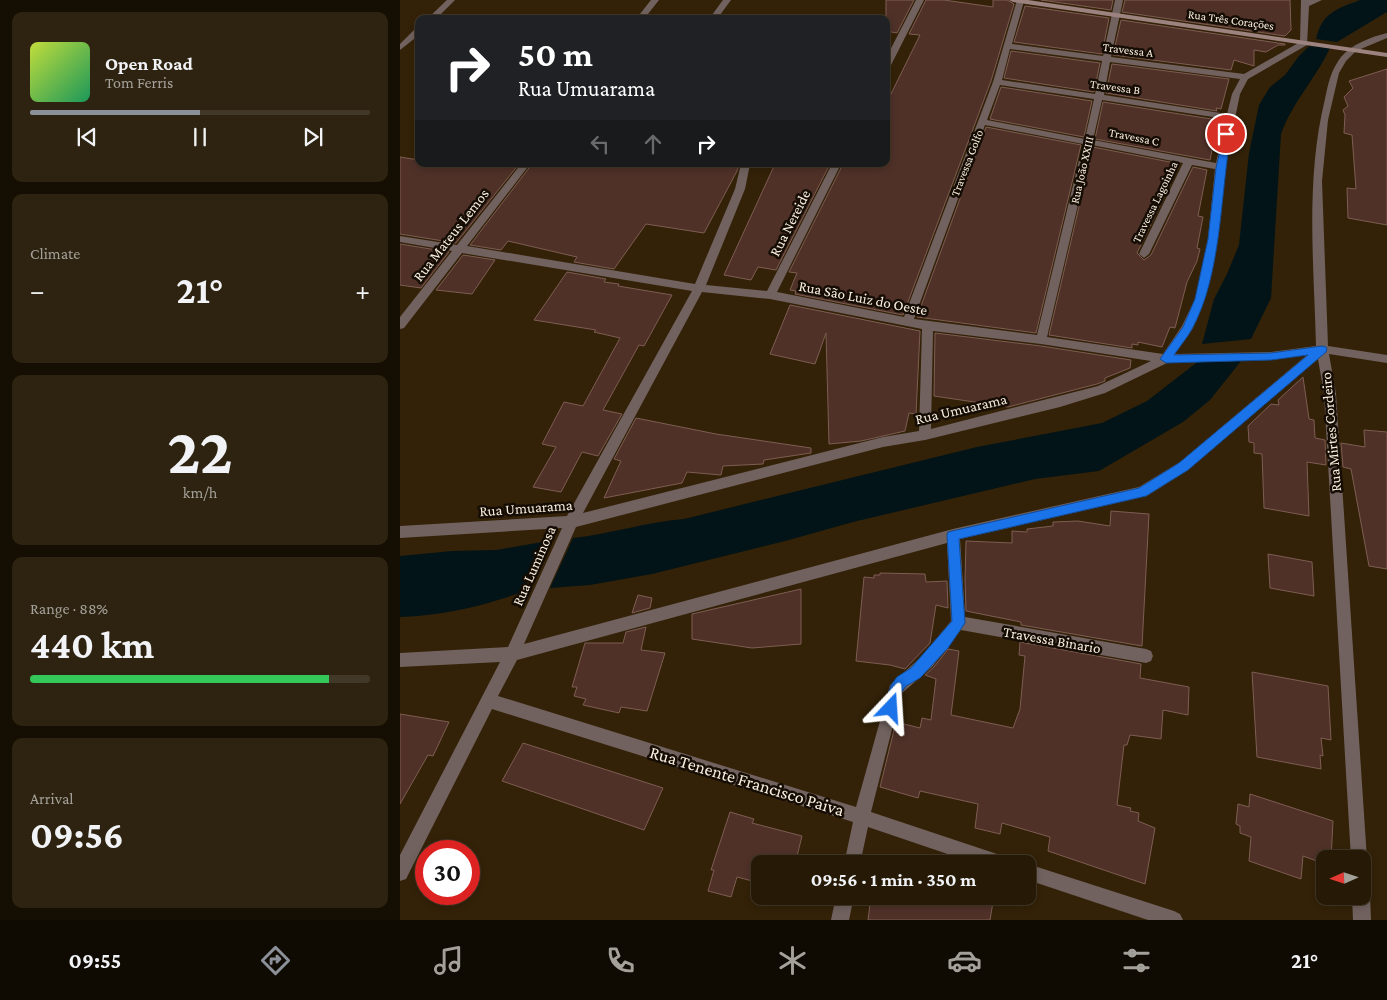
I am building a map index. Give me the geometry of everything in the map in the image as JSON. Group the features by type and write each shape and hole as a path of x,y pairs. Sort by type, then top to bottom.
{"street":[{"path":"435,15 451,0"},
{"path":"643,15 655,0"},
{"path":"716,15 727,0"},
{"path":"890,58 920,0"},
{"name":"Rua Três Corações","path":"1016,0 1387,55"},
{"name":"Travessa Golfo","path":"908,322 997,82 1008,46 1016,0"},
{"name":"Rua João XXIII","path":"1042,340 1108,60 1119,0"},
{"path":"1166,359 1187,328 1200,299 1213,239 1220,168 1236,94 1245,77 1304,42 1305,2 1318,0"},
{"path":"400,48 415,34"},
{"path":"1353,49 1387,35"},
{"name":"Travessa A","path":"1008,46 1245,77"},
{"name":"Rua Mirtes Cordeiro","path":"1353,49 1343,60 1336,73 1324,120 1317,181 1322,349 1330,394 1358,850"},
{"name":"Travessa B","path":"997,82 1230,117"},
{"name":"Travessa C","path":"983,122 1220,168"},
{"name":"Travessa Lagoinha","path":"1144,254 1189,161"},
{"name":"Rua Mateus Lemos","path":"400,325 524,167"},
{"name":"Rua Luminosa","path":"400,873 512,654 571,522 699,288 740,190 745,167"},
{"name":"Rua Nereide","path":"770,295 835,167"},
{"name":"Rua São Luiz do Oeste","path":"400,239 699,288 770,295 928,326 1042,340 1166,359 1271,356 1322,349 1387,359"},
{"path":"925,435 928,326"},
{"path":"400,660 512,654 953,535 1142,492 1184,466 1322,349"},
{"name":"Rua Umuarama","path":"400,532 571,522 883,442 925,435 1060,402 1101,390 1166,359"},
{"path":"854,855 862,817 896,690 902,682 921,667 958,623 953,535"},
{"name":"Travessa Binario","path":"958,623 1146,656"},
{"name":"Rua Tenente Francisco Paiva","path":"489,701 862,817 976,855"},
{"path":"1036,875 1174,920"},
{"path":"840,920 843,905"},
{"path":"1361,905 1362,920"}],"shaded area":[{"path":"1360,0 1387,0 1387,12 1337,42 1316,39 1322,23 1331,13"},
{"path":"1309,46 1330,48 1291,112 1281,134 1271,298 1251,339 1202,344 1214,299 1239,245 1249,153 1259,105 1270,87 1285,75"},
{"path":"1245,356 1210,400 1183,422 1099,471 1035,479 853,522 652,574 590,585 550,588 573,538 684,519 977,447 1102,423 1147,401 1200,360"},
{"path":"548,541 522,592 462,609 400,617 400,556 452,551 496,550"}],"building":[{"path":"886,0 914,0 897,33 890,32 890,15 886,15"},
{"path":"926,0 944,0 993,7 993,0 1007,0 1014,4 991,81 903,315 795,294 796,291 790,290 797,273 789,272 842,167 890,167 890,96 920,35 909,34"},
{"path":"1041,0 1113,0 1111,10"},
{"path":"1125,0 1290,0 1291,30 1285,36 1122,12"},
{"path":"1025,6 1109,18 1102,54 1014,42"},
{"path":"1121,20 1285,45 1278,45 1266,52 1254,50 1254,66 1234,60 1231,70 1113,55"},
{"path":"1011,51 1100,63 1094,92 1004,78"},
{"path":"1112,64 1229,79 1221,109 1216,108 1217,111 1106,93"},
{"path":"1387,69 1387,225 1348,218 1347,188 1356,189 1352,135 1344,133 1345,115 1343,110 1348,106 1344,97 1353,88 1349,81"},
{"path":"1001,87 1092,101 1084,137 990,119"},
{"path":"1103,102 1218,120 1210,160 1095,139"},
{"path":"986,127 1081,145 1036,333 917,317"},
{"path":"1093,147 1180,164 1137,253 1144,260 1151,255 1193,167 1207,170 1198,216 1203,217 1197,248 1200,249 1197,261 1187,282 1175,328 1170,327 1162,347 1138,342 1138,345 1132,344 1132,348 1049,335"},
{"path":"400,157 415,159 415,167 517,167 456,243 400,234"},
{"path":"530,167 738,167 704,233 646,224 614,269 574,262 577,257 508,241 501,250 470,245"},
{"path":"774,167 828,167 776,270 758,267 751,280 724,275"},
{"path":"400,244 449,252 421,288 400,285"},
{"path":"463,255 495,260 472,294 436,290"},
{"path":"567,272 606,279 604,282 619,284 618,286 672,295 644,346 639,345 603,410 622,414 598,456 582,452 561,492 533,487 556,447 542,444 564,402 583,406 620,338 594,332 596,330 534,320"},
{"path":"790,305 920,331 916,414 909,413 905,431 861,441 829,444 826,333 815,364 770,354"},
{"path":"935,333 1041,346 1131,360 1130,368 1105,378 1105,381 1097,384 1008,407 934,396"},
{"path":"1303,377 1309,419 1314,420 1315,438 1325,440 1326,465 1307,462 1309,516 1264,508 1262,454 1254,453 1254,443 1249,442 1248,426 1271,404 1279,405 1278,400"},
{"path":"636,418 716,434 811,448 811,453 764,460 763,464 723,466 721,475 687,472 682,483 604,498 621,461 614,459"},
{"path":"1364,430 1387,432 1387,569 1369,566 1351,469 1343,467 1341,443 1365,447"},
{"path":"1111,511 1149,514 1142,646 1021,625 1021,622 966,611 966,541 1012,543 1012,531 1027,532 1027,529 1053,526 1053,522 1078,521 1110,526"},
{"path":"1268,554 1312,562 1314,596 1270,588"},
{"path":"880,573 925,574 926,582 947,581 948,608 936,605 930,643 905,669 890,665 856,661 864,577 874,578 874,575 880,575"},
{"path":"801,589 801,644 752,648 692,639 692,614"},
{"path":"638,595 652,598 650,608 632,613"},
{"path":"646,627 641,650 665,653 647,711 621,707 619,713 583,705 586,699 574,696 577,687 572,687 585,643 623,643 626,632"},
{"path":"1020,642 1141,664 1140,678 1189,687 1188,715 1163,710 1161,739 1130,735 1127,745 1124,745 1117,805 1131,808 1130,811 1139,813 1138,821 1155,828 1145,884 1048,851 1050,837 1002,823 1000,834 975,828 978,804 920,791 918,798 880,787 896,722 920,728 922,718 931,720 936,679 925,675 948,649 959,651 951,715 1013,728 1020,709 1025,656 1019,655"},
{"path":"1252,672 1328,686 1331,740 1321,738 1323,756 1320,755 1321,769 1257,757"},
{"path":"400,714 449,722 433,756 428,755 400,804"},
{"path":"523,743 663,788 644,830 502,781"},
{"path":"1250,794 1333,821 1331,850 1316,850 1316,861 1303,856 1301,879 1249,861 1251,837 1240,833 1240,826 1236,824 1238,804 1249,807"},
{"path":"730,812 754,819 752,823 802,836 797,855 751,855 751,881 737,877 731,897 708,891 714,870 711,870"},
{"path":"870,905 992,905 990,920 868,920"}],"route":[{"path":"891,708 896,690 902,682 915,673 943,643 958,623 953,535 1142,492 1184,466 1322,349 1271,356 1166,359 1187,328 1200,299 1213,239 1220,168 1226,134"}]}
